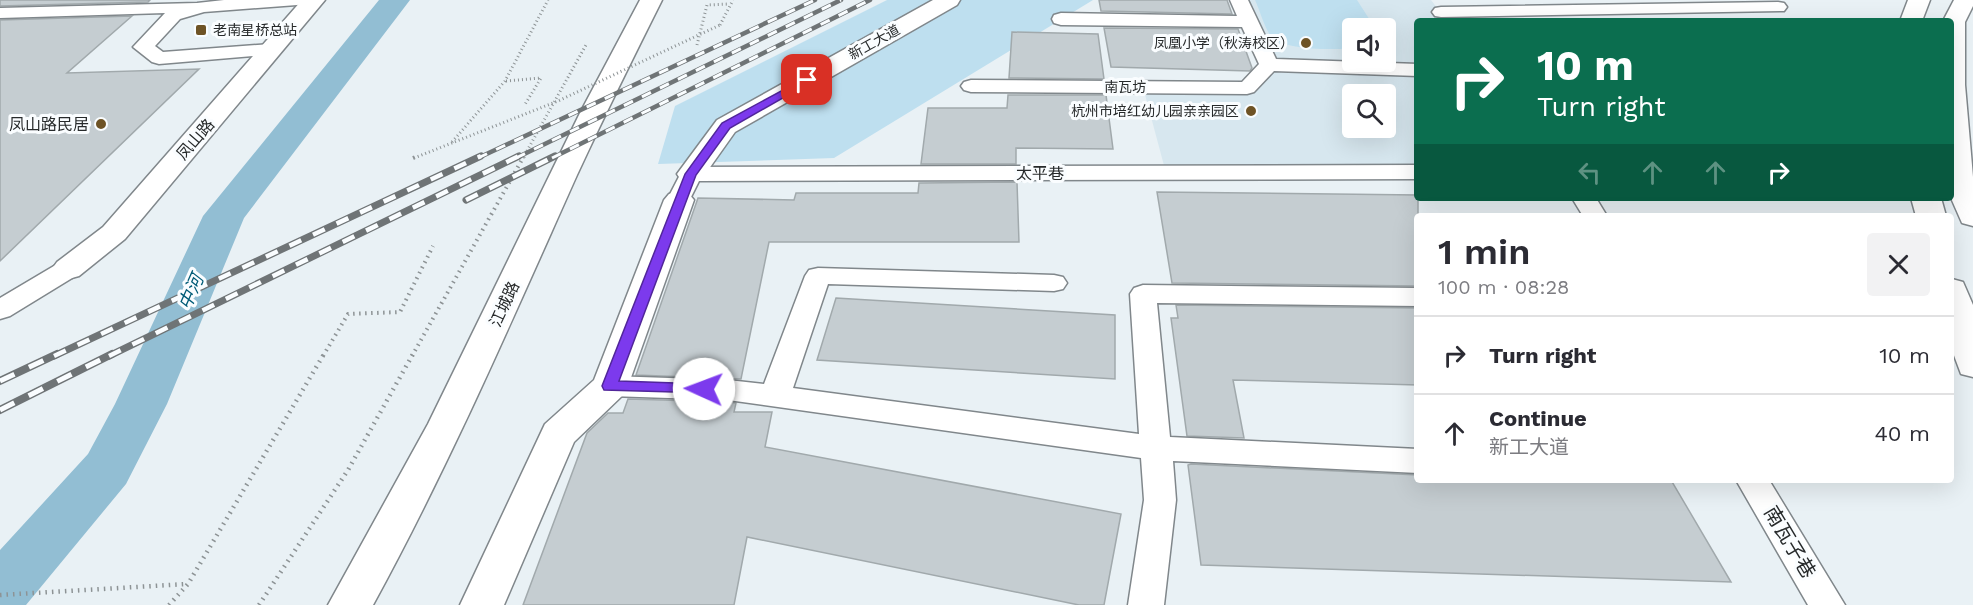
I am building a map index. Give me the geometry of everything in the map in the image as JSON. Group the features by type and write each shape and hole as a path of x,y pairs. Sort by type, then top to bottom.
{"main road":[{"name":"凤山路","path":"68,269 114,233 314,0"},
{"name":"江城路","path":"350,605 425,467 483,350 594,111 651,0"},
{"name":"新工大道","path":"610,386 685,187 726,126 949,0"},
{"path":"1912,18 1919,0"},
{"path":"1954,22 1965,0"},
{"path":"1954,112 1959,180 1973,217"},
{"path":"1954,296 1973,365"},
{"path":"482,605 558,434 610,386"}],"lane":[{"path":"0,13 202,7 297,0"},
{"path":"1239,0 1269,65 1414,70"},
{"path":"202,7 174,15 143,47 159,58 271,50"},
{"path":"1440,11 1778,7"},
{"path":"1061,19 1249,22"},
{"name":"南瓦坊","path":"971,86 1247,88 1269,65"},
{"name":"太平巷","path":"685,187 1414,172"},
{"path":"0,310 68,269"},
{"path":"775,396 818,276 1054,284"},
{"path":"1146,605 1160,500 1143,294 1414,297"},
{"path":"610,386 728,390 1155,448 1414,461"},
{"name":"南瓦子巷","path":"1754,483 1827,605"}],"path":[{"path":"452,142 505,81 548,0"},
{"path":"413,158 558,102 720,25 733,0"},
{"path":"697,45 707,5 729,4"},
{"path":"259,605 348,470 589,39"},
{"path":"505,81 541,78 524,106"},
{"path":"169,605 188,584 348,314 400,312 433,246"},
{"path":"0,595 188,584"}],"shaded area":[{"path":"887,0 1093,0 834,158 658,164 675,106"},
{"name":"凤凰小学（秋涛校区）","path":"1239,0 1431,0 1445,18 1414,18 1414,65 1396,64 1396,18 1342,18 1342,62 1265,58"},
{"path":"1255,0 1357,0 1369,18 1342,18 1342,49 1334,49 1297,47 1286,44 1270,35"},
{"name":"杭州市培红幼儿园亲亲园区","path":"1269,65 1342,67 1342,72 1414,70 1414,172 1166,173 1143,87 1247,88"}],"building":[{"path":"0,0 150,0 148,2 0,6"},
{"path":"1099,0 1227,0 1232,14 1101,11"},
{"path":"132,16 67,73 199,69 0,261 0,20"},
{"path":"1104,28 1238,29 1252,68 1250,71 1111,67"},
{"path":"1012,32 1098,34 1104,79 1009,78"},
{"path":"1008,95 1106,95 1113,149 1016,148 1016,164 921,164 928,108 1007,108"},
{"path":"1017,182 1019,242 769,242 741,379 636,375 698,198 794,200 796,193 918,193 919,183"},
{"path":"1157,192 1414,195 1414,201 1418,201 1418,213 1414,213 1414,286 1172,283"},
{"path":"836,298 1115,315 1115,379 817,360"},
{"path":"1176,305 1414,308 1414,385 1233,380 1244,438 1187,436 1171,318 1178,318"},
{"path":"628,399 736,403 734,412 772,412 765,447 1121,514 1104,605 1079,605 747,537 734,605 523,605 587,433 608,413 623,413"},
{"path":"1188,465 1414,475 1414,483 1673,483 1731,582 1201,565"}],"waterway":[{"name":"中河","path":"0,592 107,469 141,404 224,216 395,0"}],"railway":[{"path":"478,158 815,0"},
{"path":"516,158 841,0"},
{"path":"552,158 870,0"},
{"path":"54,356 481,156"},
{"path":"109,356 519,156"},
{"path":"466,200 555,156"},
{"path":"0,381 57,354"},
{"path":"0,410 112,354"}],"place":[{"name":"老南星桥总站","path":"201,30"},
{"name":"凤凰小学（秋涛校区）","path":"1306,43"},
{"name":"杭州市培红幼儿园亲亲园区","path":"1251,111"},
{"name":"凤山路民居","path":"101,124"}],"route":[{"path":"704,389 610,386 679,200 691,174 726,126 807,80"}]}
